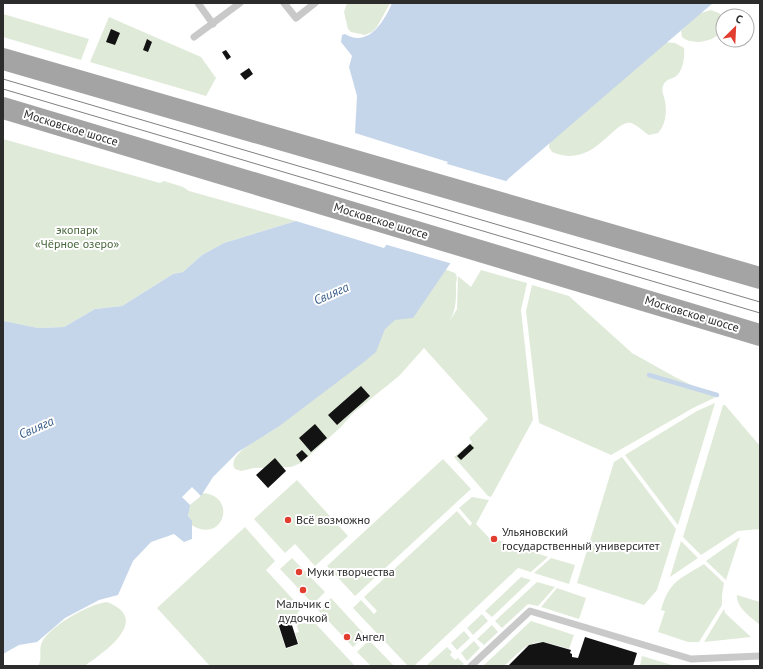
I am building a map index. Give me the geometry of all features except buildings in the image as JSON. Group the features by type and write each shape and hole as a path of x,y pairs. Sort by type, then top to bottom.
{"main road":[{"path":"3,59 94,84 760,278"},
{"name":"Московское шоссе","path":"3,108 760,335"}],"lane":[{"path":"198,3 213,24"},
{"path":"194,37 240,3"},
{"path":"284,3 296,18 316,3"},
{"path":"471,666 530,611 692,659 760,656"},
{"path":"688,666 692,659"}],"green space":[{"path":"347,3 390,3 377,27 372,32 365,35 351,32 348,29 344,12"},
{"path":"711,10 715,12 715,37 709,40 697,42 686,40 682,37 681,31 698,14"},
{"path":"3,14 89,39 81,60 3,37"},
{"path":"109,17 201,57 216,78 206,96 90,62"},
{"path":"663,42 675,43 684,48 684,56 683,64 678,75 666,81 662,88 666,114 663,126 658,133 649,135 638,126 631,123 624,124 591,150 580,155 567,156 552,152 549,147 550,137"},
{"name":"экопарк «Чёрное озеро»","path":"3,139 160,183 164,181 183,187 189,191 296,221 224,243 202,255 183,272 173,274 122,306 95,309 64,327 38,328 5,322 3,321"},
{"path":"447,270 455,273 457,278 455,306 449,322 457,309 458,276 471,287 481,270 527,283 521,310 533,420 491,497 488,496 454,457 472,442 469,438 488,419 424,348 399,376 352,414 341,427 301,463 291,467 254,468 241,471 235,469 233,463 242,450 279,426 340,369 439,271"},
{"path":"532,285 569,296 632,353 675,377 716,397 693,408 611,455 539,423 526,311"},
{"path":"715,403 678,525 625,455 697,411"},
{"path":"723,405 725,405 760,446 760,529 738,531 701,555 683,537"},
{"path":"622,457 676,529 657,590 644,605 577,583 614,462"},
{"path":"443,459 471,489 355,596 327,566"},
{"path":"297,480 348,536 315,566 295,544 285,553 254,519"},
{"path":"201,493 213,496 220,502 223,509 222,518 218,525 211,529 202,529 190,524 187,507"},
{"path":"472,497 489,500 476,524 492,541 495,539 548,557 531,572 518,568 414,666 408,666 353,608 361,600 374,614 377,611 364,597 457,511 470,526 472,523 459,508"},
{"path":"245,527 275,561 266,570 301,608 293,620 290,618 277,622 286,649 299,644 295,633 299,632 296,624 314,622 355,666 210,666 157,608"},
{"path":"740,537 726,580 706,561"},
{"path":"681,541 698,558 670,577"},
{"path":"292,558 325,592 313,604 280,569"},
{"path":"551,558 575,565 569,584 534,573"},
{"path":"704,564 724,583 722,605 699,642 688,642 658,632 665,611 661,610 664,600 672,587 676,582"},
{"path":"521,577 531,580 492,617 485,611"},
{"path":"537,582 555,587 538,606 528,604 502,628 495,621"},
{"path":"557,588 586,598 579,619 541,607"},
{"path":"737,595 760,602 760,625 741,608 737,600"},
{"path":"331,598 365,635 353,647 318,610"},
{"path":"107,602 120,609 125,617 125,626 120,635 112,644 84,666 38,666 42,642 53,629 81,611"},
{"path":"724,609 725,613 751,637 704,642"},
{"path":"482,614 488,621 473,635 467,628"},
{"path":"531,621 574,635 569,649 547,643 533,643 527,646 504,666 483,666"},
{"path":"492,625 498,632 484,645 477,639"},
{"path":"464,631 470,638 457,650 451,643"},
{"path":"369,640 394,666 371,666 357,652"},
{"path":"474,641 480,648 467,661 461,653"},
{"path":"447,647 452,652 450,655 455,660 458,658 464,664 461,666 426,666"},
{"path":"642,656 672,665 640,666"}],"water":[{"name":"Свияга","path":"392,3 713,3 508,179 413,318 395,320 385,329 376,352 278,427 238,452 213,477 201,496 190,505 188,516 192,521 192,539 184,542 174,534 151,542 133,561 118,595 99,600 65,618 37,642 19,645 3,654 3,321 38,328 64,327 95,309 122,306 173,274 183,272 202,255 224,243 296,221 384,248 448,162 355,133 357,96 349,67 352,56 341,42 342,35 345,34 361,38 368,35 380,25"}],"pier":[{"path":"444,163 509,182 453,264 384,244"},
{"path":"192,487 201,496 190,505 182,497"}],"waterway":[{"path":"649,375 717,395"}],"tram line":[{"path":"3,79 760,302"},
{"path":"3,89 760,313"}],"place":[{"name":"Всё возможно","path":"288,520"},
{"name":"Ульяновский государственный университет","path":"494,539"},
{"name":"Муки творчества","path":"299,572"},
{"name":"Мальчик с дудочкой","path":"303,590"},
{"name":"Ангел","path":"347,637"}]}
